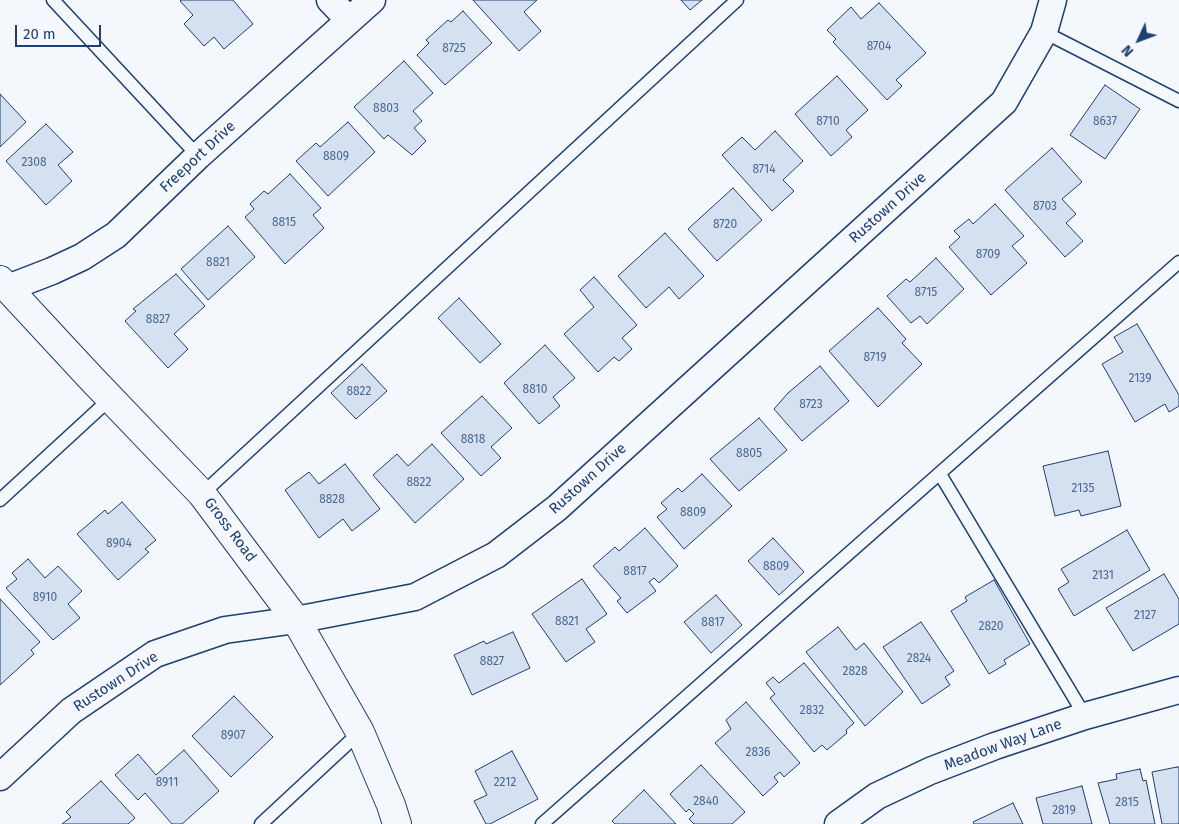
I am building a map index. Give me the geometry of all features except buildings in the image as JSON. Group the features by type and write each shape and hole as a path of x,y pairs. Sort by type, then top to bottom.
{"street":[{"path":"330,0 350,20"},
{"name":"Freeport Drive","path":"4,284 52,271 82,257 116,234 198,156 372,0"},
{"name":"Rustown Drive","path":"0,777 71,711 155,654 225,630 296,620 415,597 496,555 557,508 1004,102 1044,32 1053,0"},
{"name":"Gross Road","path":"4,284 202,494 296,620 360,732 391,805 397,824"},
{"name":"Meadow Way Lane","path":"838,824 877,796 930,771 995,746 1085,716 1179,690"}],"lane":[{"path":"53,0 198,156"},
{"path":"202,494 737,0"},
{"path":"1044,32 1179,101"},
{"path":"542,824 1179,262"},
{"path":"0,500 111,398"},
{"path":"940,474 1085,716"},
{"path":"261,824 360,732"}]}
